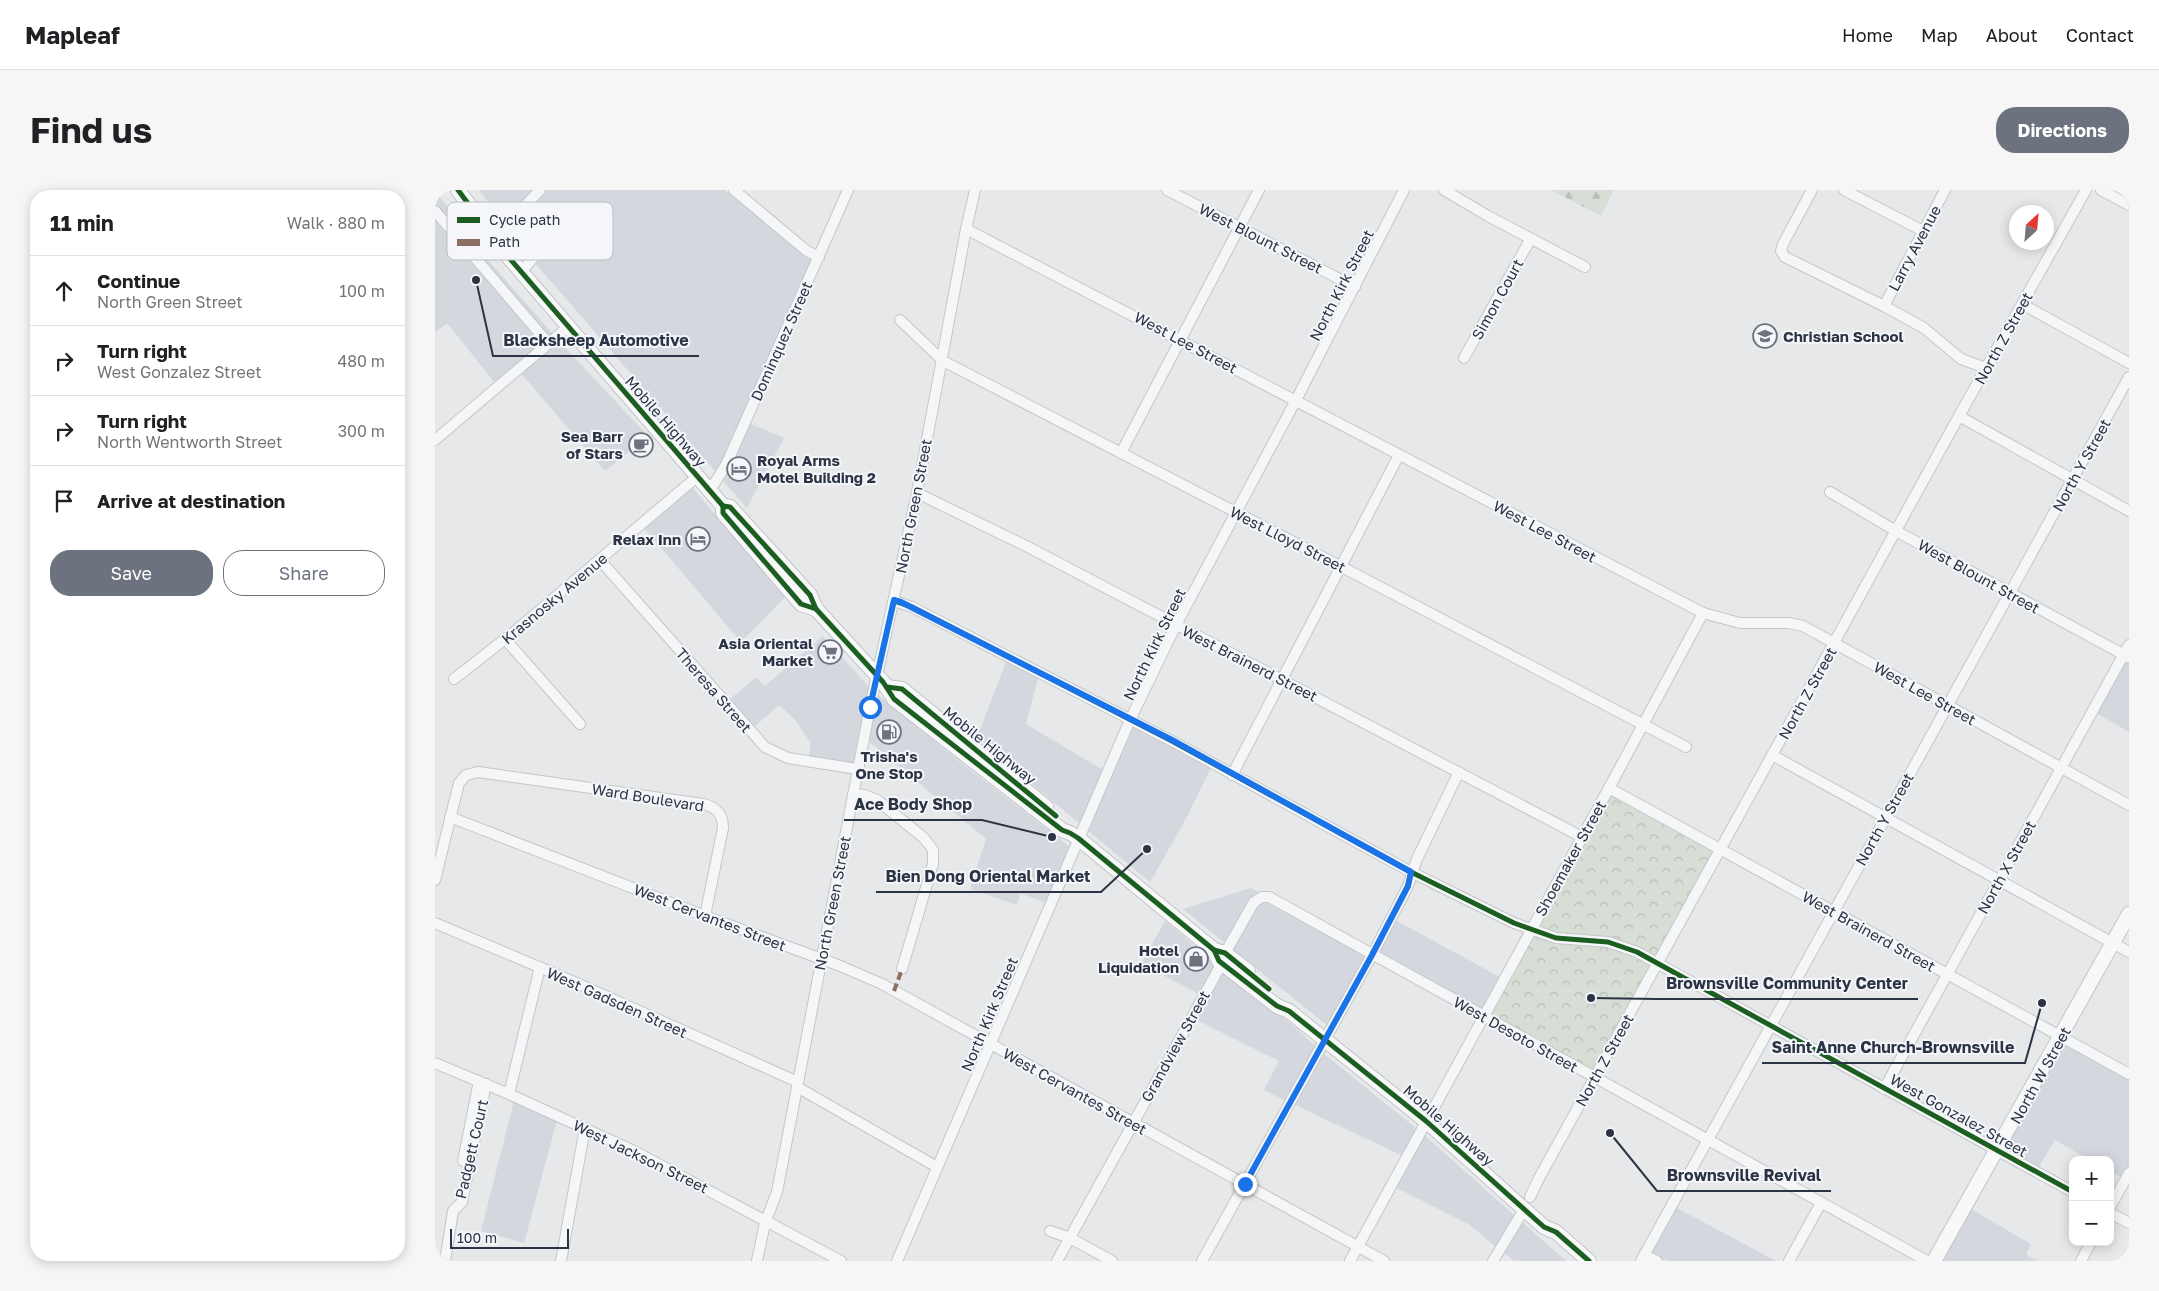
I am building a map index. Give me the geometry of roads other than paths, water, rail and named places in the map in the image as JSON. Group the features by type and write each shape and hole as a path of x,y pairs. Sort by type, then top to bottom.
{"main road":[{"name":"Mobile Highway","path":"458,190 467,202"},
{"name":"Mobile Highway","path":"511,260 723,506 730,507 747,525 810,595 816,609 887,687 902,689 1015,780 1066,824 1074,835 1221,955 1282,1000 1289,1011 1527,1203 1544,1227 1549,1238 1575,1261"},
{"name":"North W Street","path":"1934,1261 2129,914"},
{"name":"Mobile Highway","path":"1544,1227 1556,1232 1589,1261"}],"street":[{"path":"529,202 540,190"},
{"path":"734,190 807,251 819,257"},
{"name":"Dominquez Street","path":"710,490 726,465 848,190"},
{"name":"North Green Street","path":"757,1261 766,1220 777,1192 857,769 917,493 966,229 975,190"},
{"name":"West Blount Street","path":"1167,190 1355,287"},
{"path":"1121,453 1259,190"},
{"name":"North Kirk Street","path":"897,1261 989,1044 1074,835 1176,625 1296,400 1404,190"},
{"path":"1444,190 1531,240 1585,267"},
{"path":"1812,190 1781,251 1788,258 1924,328 1961,359 1986,368"},
{"path":"1844,190 1923,230"},
{"name":"Larry Avenue","path":"1884,306 1945,190"},
{"name":"North Z Street","path":"1493,1261 1527,1203 1594,1077 2086,190"},
{"path":"2101,190 2129,205"},
{"path":"435,211 447,225"},
{"name":"West Lee Street","path":"966,229 1703,613 1740,623 1795,624 1803,626 2129,805"},
{"name":"Simon Court","path":"1464,358 1531,240"},
{"path":"477,260 548,343"},
{"path":"521,272 531,260"},
{"path":"2022,304 2129,363"},
{"name":"West Lloyd Street","path":"900,320 943,361 1341,566 1686,748"},
{"path":"435,440 568,327"},
{"name":"North Y Street","path":"1643,1258 2129,378"},
{"path":"1959,416 2129,511"},
{"path":"1232,775 1399,455"},
{"name":"Krasnosky Avenue","path":"454,679 600,560 698,476"},
{"name":"West Blount Street","path":"1830,492 1896,531 2126,656"},
{"name":"West Brainerd Street","path":"917,493 1028,547 1582,837"},
{"name":"Theresa Street","path":"600,560 765,747 788,758 857,769"},
{"name":"West Gonzalez Street","path":"894,600 912,607 1130,720 1411,872 1514,923 1556,938 1618,944 1637,952 2069,1190"},
{"name":"Shoemaker Street","path":"1350,1261 1703,613"},
{"path":"505,639 581,724"},
{"name":"North X Street","path":"1884,1089 2061,768 2126,656 2129,645"},
{"path":"1772,756 2129,952"},
{"name":"Ward Boulevard","path":"451,817 459,783 470,773 477,772 703,804 714,808 721,816 723,828 705,916"},
{"path":"1202,1261 1372,955 1408,886 1411,872 1459,772"},
{"name":"West Brainerd Street","path":"1609,788 2129,1074"},
{"path":"853,794 865,795 877,800 924,838 933,850 933,864 902,969"},
{"path":"435,880 451,817"},
{"name":"West Cervantes Street","path":"451,817 821,959 895,991 1384,1261"},
{"name":"Grandview Street","path":"1057,1261 1133,1123 1221,955 1254,902 1262,897"},
{"name":"West Desoto Street","path":"1262,897 1269,898 1927,1261"},
{"name":"West Gadsden Street","path":"435,923 540,967 797,1084 937,1167"},
{"path":"509,1094 540,967"},
{"name":"West Jackson Street","path":"435,1063 585,1128 766,1220 841,1261"},
{"name":"Padgett Court","path":"445,1261 453,1211 462,1202 482,1083"},
{"path":"561,1261 585,1128"},
{"path":"2113,1201 2129,1173"},
{"path":"1789,1261 1821,1203"},
{"path":"2114,1215 2129,1223"},
{"path":"1050,1231 1069,1238 1112,1261"},
{"path":"2081,1261 2089,1246"},
{"path":"1643,1258 1657,1261"}],"place":[{"name":"Blacksheep Automotive","path":"476,280"},
{"name":"Christian School","path":"1765,336"},
{"name":"Sea Barr of Stars","path":"641,445"},
{"name":"Royal Arms Motel Building 2","path":"739,469"},
{"name":"Relax Inn","path":"698,539"},
{"name":"Asia Oriental Market","path":"830,652"},
{"name":"Trisha's One Stop","path":"889,732"},
{"name":"Ace Body Shop","path":"1052,837"},
{"name":"Bien Dong Oriental Market","path":"1147,849"},
{"name":"Hotel Liquidation","path":"1196,959"},
{"name":"Brownsville Community Center","path":"1591,998"},
{"name":"Saint Anne Church-Brownsville","path":"2042,1003"},
{"name":"Brownsville Revival","path":"1610,1133"}]}
